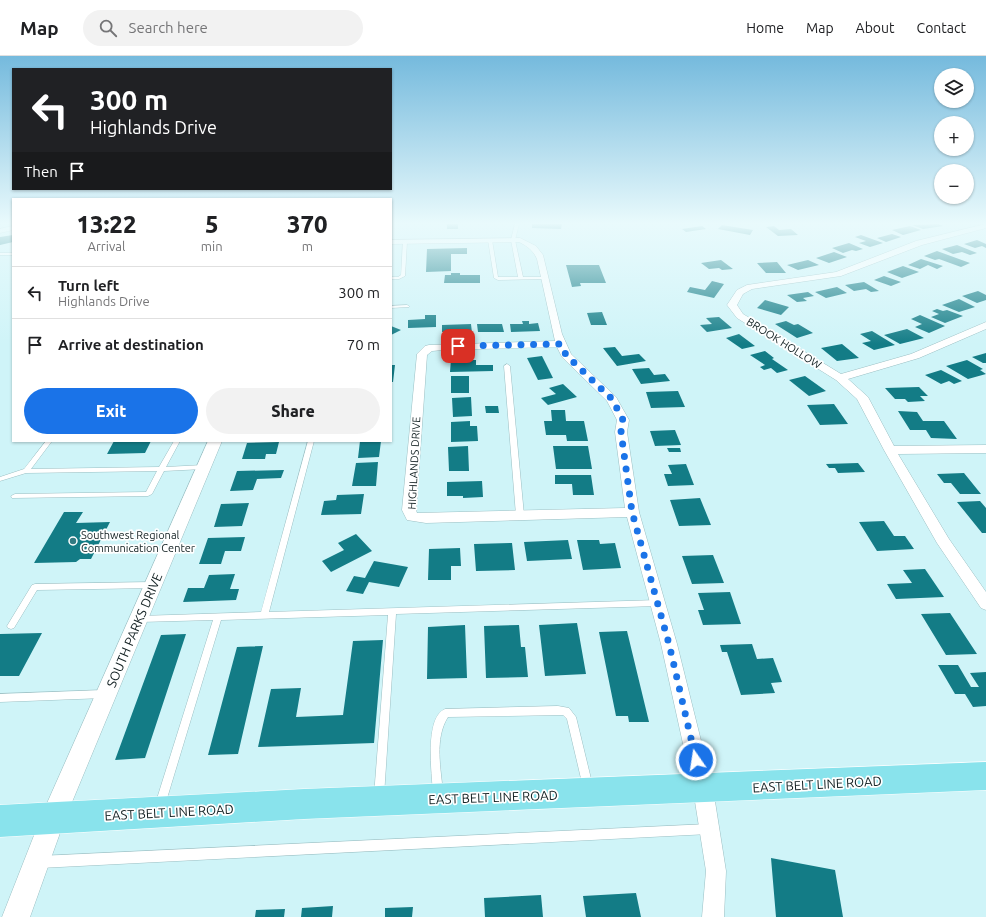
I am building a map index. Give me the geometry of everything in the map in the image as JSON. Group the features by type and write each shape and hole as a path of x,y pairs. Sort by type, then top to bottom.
{"main road":[{"name":"EAST BELT LINE ROAD","path":"0,821 438,799 986,776"}],"street":[{"path":"542,264 557,334 566,355 612,399 623,420 621,432 632,512 669,644 703,789 716,871 713,917"},
{"name":"BROOK HOLLOW","path":"864,264 838,274 750,287 740,292 736,296 732,305 740,316 840,378 862,397 890,450 944,543 986,604"},
{"path":"840,378 915,356 986,325"},
{"name":"HIGHLANDS DRIVE","path":"561,344 429,348 422,354 409,510 412,517 426,518 632,512"},
{"name":"SOUTH PARKS DRIVE","path":"16,917 53,819 215,442"},
{"path":"890,450 986,450"}],"lane":[{"path":"392,278 399,278 403,276 404,264"},
{"path":"494,264 496,278 501,280 546,278"},
{"path":"518,264 521,279"},
{"path":"392,307 407,306"},
{"path":"507,366 520,515"},
{"path":"26,471 48,442"},
{"path":"15,496 148,494 176,442"},
{"path":"264,615 310,442"},
{"path":"0,479 26,471 203,467"},
{"path":"11,626 35,587 153,585"},
{"path":"138,619 658,603"},
{"path":"378,802 392,611"},
{"path":"158,813 218,617"},
{"path":"0,698 106,694"},
{"path":"438,799 435,743 440,719 445,714 473,712 566,711 571,717 574,725 589,793"},
{"path":"36,862 709,829"}],"building":[{"path":"426,264 451,264 451,271 426,272"},
{"path":"703,264 727,264 733,269 722,270 719,268 709,269"},
{"path":"758,264 779,264 786,273 766,273"},
{"path":"817,264 819,265 798,270 787,265"},
{"path":"937,264 943,266 937,269 928,265 920,269 908,265"},
{"path":"953,264 967,264 961,267"},
{"path":"566,265 599,265 606,283 580,283 581,286 572,287"},
{"path":"903,266 919,272 902,278 887,272"},
{"path":"451,273 460,273 460,275 480,275 480,283 444,283 445,275 451,275"},
{"path":"884,276 901,282 891,286 874,280"},
{"path":"712,281 724,284 714,298 687,292 690,287 705,290"},
{"path":"864,282 879,291 871,292 866,289 854,291 845,285"},
{"path":"837,287 847,293 826,298 815,292"},
{"path":"978,291 986,295 986,300 977,303 962,296"},
{"path":"808,292 814,296 803,298 807,301 797,302 787,295"},
{"path":"959,299 975,307 959,312 942,305"},
{"path":"765,300 789,307 781,315 757,308"},
{"path":"937,309 943,311 947,310 963,316 945,323 931,317 939,314 932,311"},
{"path":"602,312 607,325 591,325 587,313"},
{"path":"425,315 436,315 436,327 408,328 408,320 425,319"},
{"path":"920,315 945,326 929,333 915,327 922,324 911,319"},
{"path":"719,317 732,328 707,332 700,325 712,324 706,318"},
{"path":"522,321 529,321 529,324 538,323 540,331 511,332 510,324 523,324"},
{"path":"786,321 794,325 798,324 813,333 797,338 775,324"},
{"path":"471,324 472,333 442,332 442,325"},
{"path":"477,324 502,324 504,332 478,332"},
{"path":"392,326 401,330 392,334"},
{"path":"907,329 924,338 900,344 884,335"},
{"path":"872,331 895,345 874,350 862,343 871,341 860,334"},
{"path":"739,334 755,346 742,349 726,338"},
{"path":"842,344 859,358 837,361 821,348"},
{"path":"615,347 622,356 639,354 646,361 617,366 603,348"},
{"path":"765,351 774,358 772,359 788,370 777,373 771,368 764,370 760,367 765,365 750,355"},
{"path":"986,353 986,363 972,357"},
{"path":"542,356 553,378 538,380 527,358"},
{"path":"468,358 468,360 476,360 476,365 493,365 493,371 450,372 451,359"},
{"path":"967,360 983,369 980,370 986,374 968,379 946,366"},
{"path":"392,365 395,365 393,382"},
{"path":"649,368 654,375 665,374 670,381 641,384 632,369"},
{"path":"941,370 962,381 954,384 949,381 941,384 925,375"},
{"path":"451,376 469,376 469,393 451,393"},
{"path":"805,376 826,391 809,396 789,380"},
{"path":"563,384 577,397 548,405 541,398 556,394 549,388"},
{"path":"919,387 928,396 920,396 925,401 908,402 905,399 895,399 885,388"},
{"path":"678,391 685,407 651,408 646,392"},
{"path":"471,397 472,416 453,417 452,398"},
{"path":"834,404 848,424 820,425 807,405"},
{"path":"485,406 498,406 499,413 486,413"},
{"path":"551,410 565,410 566,421 584,421 588,441 567,441 566,435 546,435 544,421 552,421"},
{"path":"898,411 917,412 923,421 944,421 957,439 931,438 926,430 910,430"},
{"path":"470,421 470,426 477,426 478,441 451,442 451,422"},
{"path":"675,430 681,445 655,446 650,431"},
{"path":"113,442 150,442 145,453 107,454"},
{"path":"279,442 276,454 266,454 265,459 242,459 247,443"},
{"path":"360,442 381,442 379,457 358,458"},
{"path":"468,446 469,471 449,471 448,447"},
{"path":"553,446 588,446 592,469 556,469"},
{"path":"667,448 680,448 681,452 669,452"},
{"path":"378,462 376,486 352,486 356,463"},
{"path":"858,463 865,472 838,473 835,468 829,468 826,464"},
{"path":"686,464 694,485 668,486 664,474 672,474 668,465"},
{"path":"284,470 281,478 257,479 253,490 230,491 237,471"},
{"path":"964,473 981,494 960,494 951,483 944,483 937,474"},
{"path":"555,475 591,475 594,495 573,495 572,484 555,484"},
{"path":"482,481 483,497 463,498 463,496 447,496 447,482"},
{"path":"364,494 361,514 321,515 324,501 336,500 337,495"},
{"path":"700,498 711,525 679,526 670,500"},
{"path":"980,501 986,508 986,533 982,533 957,502"},
{"path":"249,503 242,526 214,527 221,504"},
{"name":"Southwest Regional Communication Center","path":"64,512 83,512 76,523 110,522 91,559 80,559 76,562 34,563"},
{"path":"884,521 894,536 905,536 914,549 877,551 859,522"},
{"path":"356,534 372,551 331,572 322,561 344,550 338,543"},
{"path":"245,537 241,551 225,551 221,564 199,564 208,538"},
{"path":"568,540 572,559 527,561 524,542"},
{"path":"577,540 599,540 600,544 615,543 621,568 583,570"},
{"path":"512,543 515,570 476,571 474,544"},
{"path":"460,548 461,566 451,566 451,580 428,580 429,549"},
{"path":"713,555 724,583 692,584 682,556"},
{"path":"374,561 408,567 399,587 369,582 363,594 346,591 354,576 365,578"},
{"path":"925,569 944,597 896,599 887,584 912,583 903,570"},
{"path":"235,574 230,589 239,589 236,600 183,602 188,588 204,588 209,575"},
{"path":"730,592 741,624 703,625 698,610 704,610 698,593"},
{"path":"950,613 977,654 946,655 921,614"},
{"path":"577,623 586,674 545,676 539,625"},
{"path":"465,625 467,678 427,679 428,627"},
{"path":"519,625 521,647 525,647 528,677 486,678 484,626"},
{"path":"627,631 649,722 629,722 628,716 616,716 599,632"},
{"path":"42,633 19,676 0,676 0,634"},
{"path":"186,634 145,758 115,760 161,635"},
{"path":"383,640 374,743 258,747 271,689 301,688 296,717 343,715 353,641"},
{"path":"752,644 757,659 773,658 782,682 771,683 775,693 741,695 727,652 722,652 720,645"},
{"path":"263,646 238,754 208,755 237,647"},
{"path":"938,665 958,665 971,687 979,687 970,673 986,672 986,706 973,707 965,694 955,694"},
{"path":"771,858 835,870 843,917 776,917"},
{"path":"636,893 641,917 586,917 583,896"},
{"path":"541,895 543,917 485,917 484,898"},
{"path":"333,906 332,917 301,917 302,908"},
{"path":"413,907 412,917 385,917 385,908"},
{"path":"285,909 284,917 255,917 256,910"}],"place":[{"name":"Southwest Regional Communication Center","path":"73,541"}],"route":[{"path":"458,346 561,344 566,355 612,399 623,420 621,432 632,512 669,644 696,760"}]}
